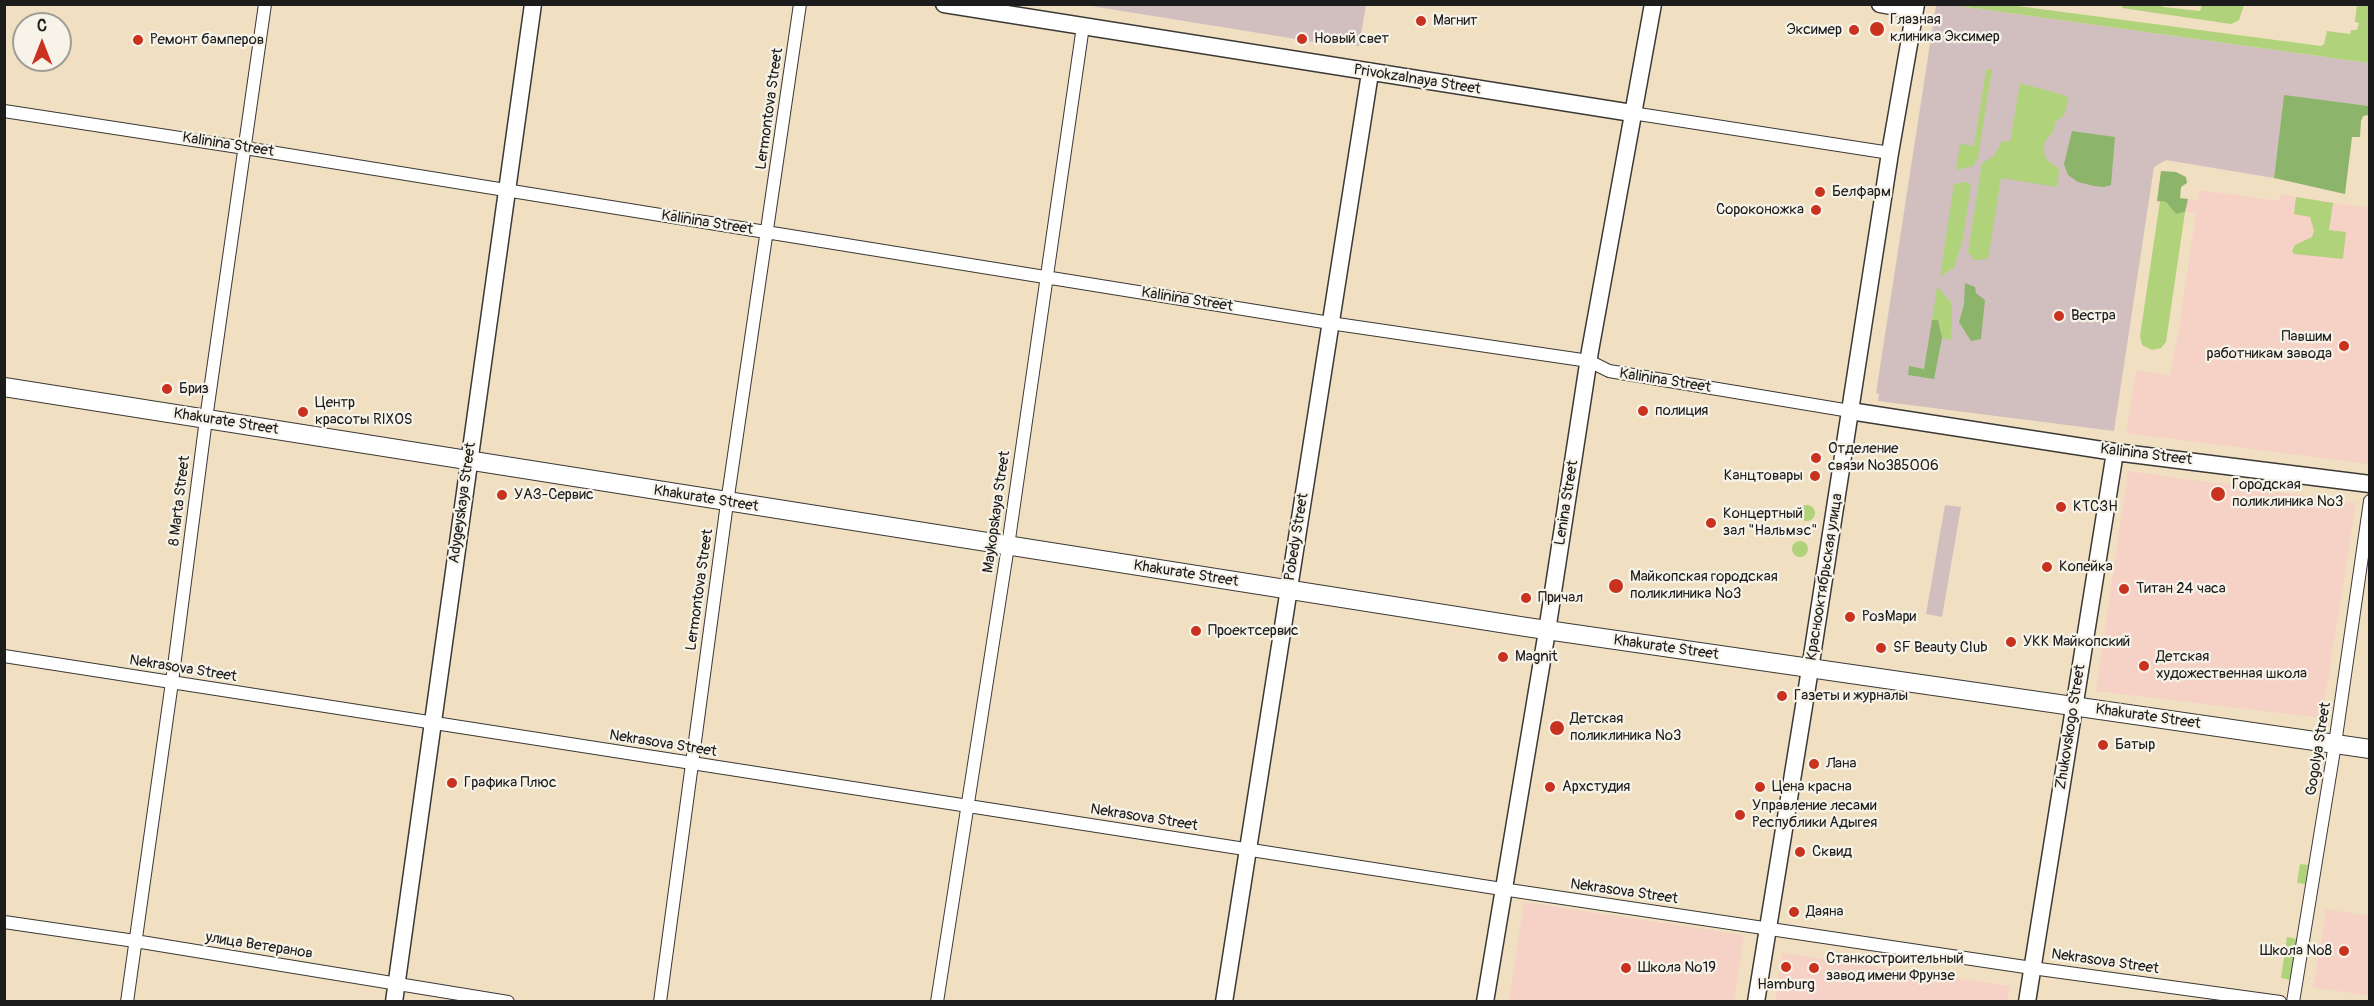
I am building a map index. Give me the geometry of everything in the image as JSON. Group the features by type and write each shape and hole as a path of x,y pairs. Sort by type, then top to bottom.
{"main road":[{"name":"Khakurate Street","path":"4,387 1547,631 2370,749"}],"street":[{"name":"8 Marta Street","path":"127,1002 265,4"},
{"name":"Adygeyskaya Street","path":"394,1002 533,4"},
{"name":"Lermontova Street","path":"660,1002 727,503 800,4"},
{"name":"Privokzalnaya Street","path":"944,4 1370,73 1890,153"},
{"name":"Lenina Street","path":"1485,1002 1589,361 1653,4"},
{"path":"1880,4 1914,6"},
{"name":"Краснооктябрьская улица","path":"1756,1002 1914,6"},
{"name":"Maykopskaya Street","path":"937,1002 1008,546 1083,26"},
{"name":"Pobedy Street","path":"1224,1002 1370,73"},
{"name":"Kalinina Street","path":"4,111 1330,323 1589,361 1609,371 1850,411 2115,452 2370,484"},
{"name":"Zhukovskogo Street","path":"2027,1002 2115,452"},
{"name":"Gogolya Street","path":"2293,1002 2335,744 2370,501"},
{"name":"Nekrasova Street","path":"4,656 1502,889 2032,968 2280,1002"},
{"name":"улица Ветеранов","path":"4,922 508,1002"}],"shaded area":[{"path":"1085,5 1366,5 1359,46 1334,42 1333,45"},
{"path":"1936,5 1952,5 2369,63 2369,106 2284,96 2274,178 2166,160 2154,167 2114,431 1878,401 1879,394 1876,393"},
{"path":"2200,190 2279,201 2280,194 2369,208 2369,464 2126,433 2136,370 2170,375 2196,213 2185,212 2188,199 2198,201"},
{"path":"2128,471 2356,503 2322,718 2096,691"},
{"path":"1945,505 1961,507 1942,617 1926,614"},
{"name":"Школа №19","path":"1524,902 1744,935 1734,1001 1509,1001"},
{"name":"Школа №8","path":"2326,909 2369,916 2369,996 2313,987"},
{"path":"1782,953 2010,986 2007,1001 1775,1001"}],"green space":[{"path":"2162,4 2163,7 2200,11 2202,5 2244,5 2239,20 2231,24 2122,8 2123,5"},
{"path":"1952,5 2010,5 2321,46 2324,44 2327,31 2350,34 2351,30 2357,30 2359,23 2355,22 2357,5 2369,5 2369,63"},
{"path":"1992,69 1978,157 1973,166 1956,170 1960,144 1974,146 1986,70"},
{"path":"2020,83 2067,96 2064,115 2055,122 2054,131 2045,141 2043,150 2047,160 2059,169 2057,187 2001,178 1988,259 1974,260 1968,252 1982,163 1994,156 2002,141 2010,142"},
{"path":"2284,95 2369,106 2369,115 2363,116 2361,121 2360,137 2352,137 2345,194 2274,178"},
{"path":"2072,131 2115,137 2111,185 2094,186 2078,182 2068,175 2064,164"},
{"path":"2161,171 2176,172 2186,177 2187,183 2181,187 2180,198 2188,199 2185,212 2176,214 2166,202 2157,201"},
{"path":"1965,182 1971,185 1963,239 1954,268 1940,276 1954,184"},
{"path":"2296,197 2333,203 2329,230 2346,232 2343,259 2294,254 2292,251 2295,245 2312,237 2314,231 2310,217 2294,214"},
{"path":"2160,201 2166,202 2176,214 2185,212 2166,342 2161,348 2152,350 2142,345 2140,336"},
{"path":"1965,283 1975,287 1976,293 1985,300 1981,339 1971,341 1959,322 1964,305"},
{"path":"1937,287 1951,302 1951,340 1942,338 1938,320 1932,320"},
{"path":"1932,320 1938,320 1942,338 1934,379 1908,375 1909,366 1924,369"},
{"path":"1807,505 1815,513 1807,521 1799,513"},
{"path":"1800,541 1808,549 1800,557 1792,549"},
{"path":"2300,864 2308,865 2305,884 2297,883"},
{"path":"2287,937 2297,939 2291,980 2281,978"}],"place":[{"name":"Магнит","path":"1421,21"},
{"name":"Глазная клиника Эксимер","path":"1877,29"},
{"name":"Эксимер","path":"1854,30"},
{"name":"Новый свет","path":"1302,39"},
{"name":"Ремонт бамперов","path":"138,40"},
{"name":"Белфарм","path":"1820,192"},
{"name":"Сороконожка","path":"1816,210"},
{"name":"Вестра","path":"2059,316"},
{"name":"Павшим работникам завода","path":"2344,346"},
{"name":"Бриз","path":"167,389"},
{"name":"полиция","path":"1643,411"},
{"name":"Центр красоты RIXOS","path":"303,412"},
{"name":"Отделение связи №385006","path":"1816,458"},
{"name":"Канцтовары","path":"1815,476"},
{"name":"Городская поликлиника №3","path":"2218,494"},
{"name":"УАЗ-Сервис","path":"502,495"},
{"name":"КТСЗН","path":"2061,507"},
{"name":"Концертный зал \"Нальмэс\"","path":"1711,523"},
{"name":"Копейка","path":"2047,567"},
{"name":"Майкопская городская поликлиника №3","path":"1616,586"},
{"name":"Титан 24 часа","path":"2124,589"},
{"name":"Причал","path":"1526,598"},
{"name":"РозМари","path":"1850,617"},
{"name":"Проектсервис","path":"1196,631"},
{"name":"УКК Майкопский","path":"2011,642"},
{"name":"SF Beauty Club","path":"1881,648"},
{"name":"Magnit","path":"1503,657"},
{"name":"Детская художественная школа","path":"2144,666"},
{"name":"Газеты и журналы","path":"1782,696"},
{"name":"Детская поликлиника №3","path":"1557,728"},
{"name":"Батыр","path":"2103,745"},
{"name":"Лана","path":"1814,764"},
{"name":"Графика Плюс","path":"452,783"},
{"name":"Архстудия","path":"1550,787"},
{"name":"Цена красна","path":"1760,787"},
{"name":"Управление лесами Республики Адыгея","path":"1740,815"},
{"name":"Сквид","path":"1800,852"},
{"name":"Даяна","path":"1794,912"},
{"name":"Школа №8","path":"2344,951"},
{"name":"Hamburg","path":"1786,967"},
{"name":"Школа №19","path":"1626,968"},
{"name":"Станкостроительный завод имени Фрунзе","path":"1814,968"}]}
